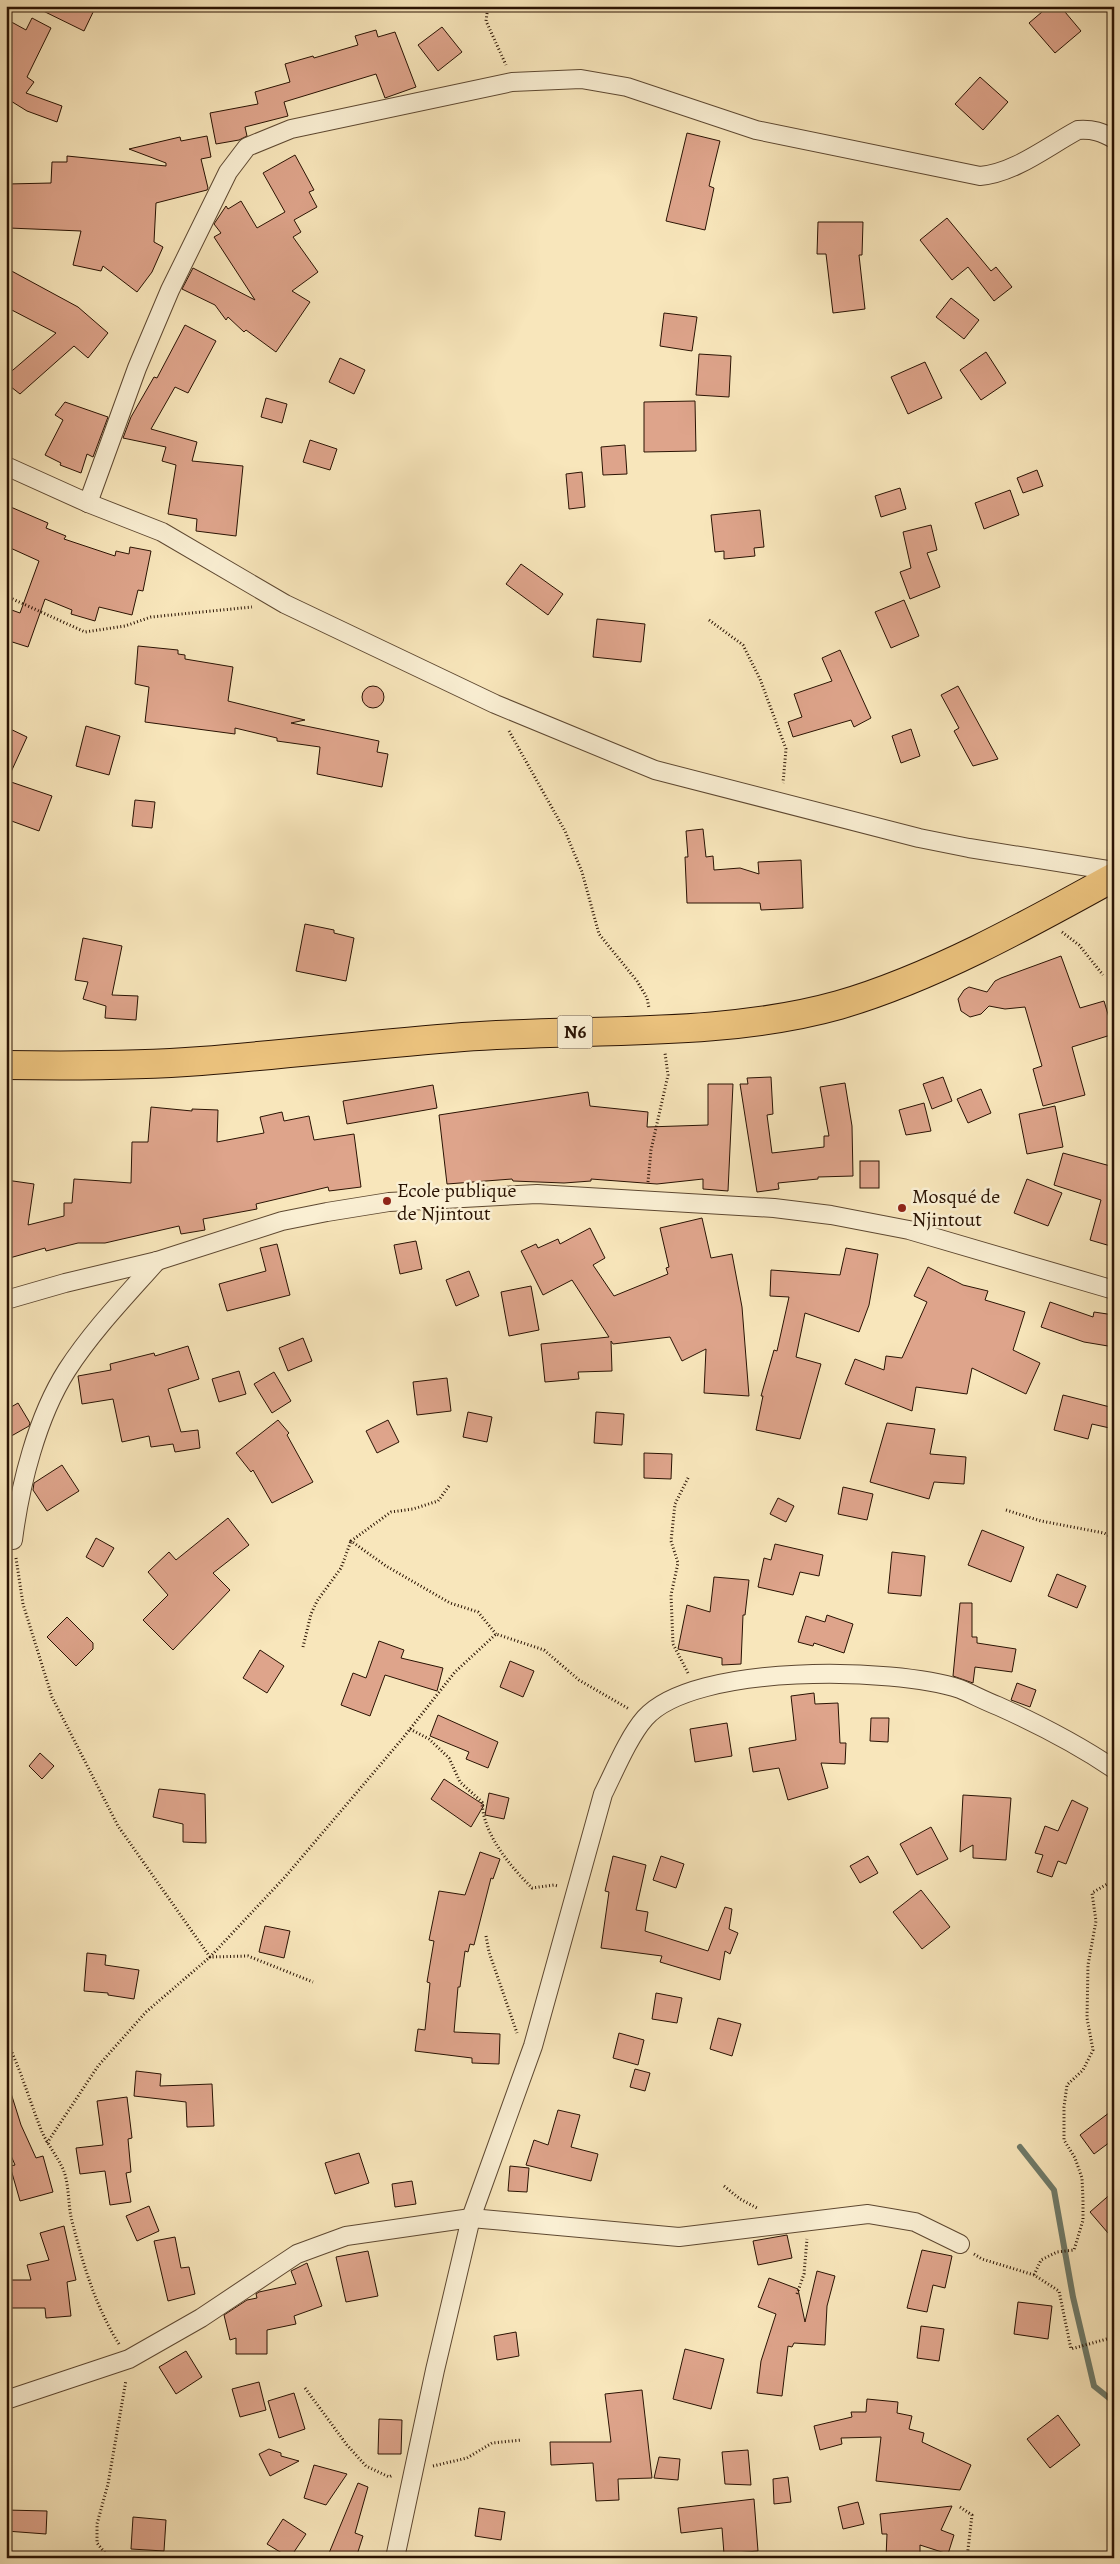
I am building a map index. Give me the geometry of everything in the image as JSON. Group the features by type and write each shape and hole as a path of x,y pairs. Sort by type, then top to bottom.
{"highway":[{"name":"N6","path":"6,1065 173,1062 465,1037 662,1029 751,1022 839,1005 890,987 942,965 1042,917 1114,878"}],"street":[{"path":"88,503 137,368 170,290 228,172 247,147 290,129 512,82 581,79 627,87 756,130 980,176 994,175 1078,130 1096,130 1114,139"},
{"path":"6,466 88,503 162,532 285,604 495,704 655,770 781,804 969,848 1114,871"},
{"path":"6,1300 65,1283 157,1261 282,1222 389,1202 536,1194 774,1208 831,1215 909,1230 985,1250 1114,1290"},
{"path":"13,1540 18,1500 31,1453 66,1371 92,1336 157,1261"},
{"path":"395,2558 435,2370 471,2218 533,2046 603,1794 620,1759 645,1718 664,1703 698,1689 774,1678 848,1673 911,1680 967,1693 1042,1726 1114,1769"},
{"path":"6,2400 129,2359 201,2318 297,2254 346,2236 471,2218 679,2237 868,2214 916,2222 960,2244"}],"path":[{"path":"488,6 486,21 512,82"},
{"path":"6,596 85,632 125,626 150,617 285,604"},
{"path":"709,620 743,645 760,679 786,749 781,804"},
{"path":"495,704 565,831 582,872 599,934 637,981 647,998 650,1012 662,1029 668,1076 651,1150 646,1200"},
{"path":"1042,917 1080,945 1103,975"},
{"path":"689,1476 675,1504 672,1524 671,1541 678,1563 672,1595 673,1644 681,1662 698,1689"},
{"path":"303,1647 311,1614 317,1601 341,1568 351,1541 391,1512 414,1509 438,1501 449,1486"},
{"path":"1006,1510 1041,1521 1104,1533 1114,1538"},
{"path":"13,1540 23,1604 52,1697 118,1826 210,1957"},
{"path":"351,1541 386,1566 450,1603 478,1612 496,1634 544,1650 578,1680 645,1718"},
{"path":"47,2143 98,2066 146,2012 210,1957 285,1877 410,1729 455,1672 496,1634"},
{"path":"410,1729 429,1739 449,1758 460,1782 482,1802 485,1822 496,1842 520,1876 532,1888 554,1884 575,1893"},
{"path":"1034,2275 1041,2260 1057,2252 1074,2250 1083,2220 1082,2178 1075,2158 1064,2140 1064,2107 1067,2085 1083,2070 1093,2050 1086,2018 1088,1965 1096,1921 1092,1893 1114,1880"},
{"path":"486,1936 489,1952 518,2035 533,2046"},
{"path":"210,1957 248,1956 313,1982"},
{"path":"6,2040 17,2062 28,2098 47,2143 63,2169 71,2217 103,2318 129,2359 108,2484 97,2524 97,2543 109,2558"},
{"path":"724,2186 740,2199 786,2224"},
{"path":"797,2294 804,2274 807,2221"},
{"path":"960,2244 982,2259 1034,2275 1059,2291 1071,2348 1114,2337"},
{"path":"960,2507 972,2515 967,2558"}],"building":[{"path":"33,6 96,6 84,31"},
{"path":"1049,6 1060,6 1081,31 1055,53 1029,23"},
{"path":"32,18 51,28 27,77 34,82 26,93 62,106 57,122 27,111 6,98 6,19 26,30"},
{"path":"442,27 462,52 438,71 418,45"},
{"path":"376,30 378,37 395,32 416,87 385,98 376,74 284,102 288,116 245,127 247,136 239,140 216,144 210,113 258,104 255,92 290,82 285,64 358,45 355,36"},
{"path":"980,77 1008,102 983,130 955,104"},
{"path":"687,133 720,141 709,186 714,188 705,230 666,221"},
{"path":"207,136 211,157 201,159 208,188 207,190 156,203 154,242 163,247 152,272 137,292 103,266 101,271 73,265 81,231 9,228 8,184 51,183 52,162 67,162 67,156 166,166 166,163 129,149 180,137 181,141"},
{"path":"295,155 314,190 309,192 317,207 294,220 301,232 293,237 318,272 292,291 310,302 276,352 246,330 244,332 228,317 226,320 215,305 182,289 193,268 255,300 214,237 221,233 214,224 226,206 228,209 241,201 257,228 285,212 263,173"},
{"path":"947,218 991,271 996,267 1012,287 994,301 968,267 952,280 920,240"},
{"path":"818,222 863,222 862,255 859,255 865,309 833,313 826,254 817,254"},
{"path":"6,268 78,307 108,333 88,358 74,346 20,394 6,383 6,376 56,333 6,307"},
{"path":"951,298 979,320 964,339 936,317"},
{"path":"664,313 697,317 692,351 660,346"},
{"path":"185,325 216,341 188,393 175,387 151,429 197,442 192,461 243,466 236,536 196,531 197,519 168,514 176,465 162,461 166,447 123,438 131,417 154,377 157,378"},
{"path":"986,352 1006,383 981,400 960,370"},
{"path":"699,354 731,356 729,397 696,395"},
{"path":"340,358 365,370 354,394 329,382"},
{"path":"925,362 942,398 908,414 891,377"},
{"path":"266,398 287,404 282,423 261,417"},
{"path":"695,401 696,451 644,452 644,402"},
{"path":"65,402 108,417 93,457 87,454 81,473 60,465 61,463 45,455 63,420 55,415"},
{"path":"310,440 337,449 330,470 303,462"},
{"path":"625,445 627,474 603,475 601,447"},
{"path":"1037,470 1043,486 1023,493 1017,478"},
{"path":"582,472 585,507 569,509 566,474"},
{"path":"900,488 906,509 881,517 875,496"},
{"path":"1010,490 1019,515 984,529 975,503"},
{"path":"6,505 48,523 46,528 66,536 64,539 115,556 116,551 129,554 130,547 151,551 143,591 138,590 132,615 99,607 95,621 71,614 72,610 45,599 28,647 6,640 6,608 20,613 39,561 6,546"},
{"path":"760,510 764,547 754,548 755,556 724,559 724,551 715,552 711,515"},
{"path":"931,525 937,550 927,553 940,587 910,599 900,572 911,568 903,532"},
{"path":"521,564 563,594 548,615 506,584"},
{"path":"904,600 919,636 891,648 875,612"},
{"path":"597,619 645,624 641,662 593,657"},
{"path":"138,646 178,650 178,654 185,655 185,659 233,667 228,701 305,720 291,723 379,741 377,752 388,754 382,787 317,774 320,747 277,741 277,738 235,728 235,734 145,722 149,687 135,684"},
{"path":"840,650 871,718 854,727 851,720 793,737 788,722 802,717 794,694 832,681 822,658"},
{"path":"373,686 381,689 384,697 381,705 373,708 365,705 362,697 365,689"},
{"path":"958,686 998,759 973,766 954,731 959,728 941,695"},
{"path":"86,726 120,736 109,775 76,766"},
{"path":"6,727 27,737 6,783"},
{"path":"911,729 920,756 901,763 892,736"},
{"path":"11,782 52,796 39,831 6,819 6,796"},
{"path":"135,800 155,802 152,828 132,826"},
{"path":"703,829 706,857 713,856 714,870 740,868 759,874 758,862 801,860 803,908 761,910 760,903 687,903 685,857 688,857 686,831"},
{"path":"305,924 334,930 334,933 354,938 346,981 296,971"},
{"path":"83,938 122,946 112,995 138,996 136,1020 105,1018 106,1006 83,999 88,982 75,980"},
{"path":"1061,956 1080,1008 1104,1001 1114,1034 1072,1047 1085,1095 1043,1106 1033,1069 1042,1066 1025,1007 1005,1009 989,1006 981,1014 970,1017 961,1011 958,999 964,990 969,987 987,992 995,981 1001,978"},
{"path":"771,1077 773,1114 767,1115 772,1153 824,1147 824,1136 829,1136 820,1087 845,1083 852,1126 853,1176 818,1177 818,1179 778,1183 779,1189 757,1192 740,1084 748,1084 747,1078"},
{"path":"943,1077 952,1101 932,1109 923,1084"},
{"path":"708,1084 733,1084 728,1191 703,1189 703,1179 657,1184 591,1179 591,1181 564,1183 513,1181 512,1179 447,1184 439,1115 588,1092 590,1106 648,1112 647,1127 708,1125"},
{"path":"433,1085 437,1108 347,1124 343,1101"},
{"path":"981,1089 991,1113 968,1123 957,1099"},
{"path":"924,1103 931,1131 906,1135 899,1110"},
{"path":"1055,1106 1063,1147 1027,1154 1019,1114"},
{"path":"151,1107 192,1111 192,1109 218,1110 217,1142 264,1133 260,1117 282,1112 284,1121 309,1116 314,1140 354,1134 361,1187 329,1191 328,1187 256,1204 257,1209 203,1219 205,1230 181,1234 179,1226 105,1243 78,1243 46,1251 45,1248 6,1259 6,1180 34,1184 28,1225 64,1216 64,1203 72,1203 74,1179 131,1183 132,1142 148,1142"},
{"path":"1063,1153 1114,1167 1114,1247 1090,1240 1101,1200 1054,1185"},
{"path":"860,1161 879,1161 879,1188 860,1188"},
{"path":"1027,1179 1062,1193 1048,1226 1014,1213"},
{"path":"702,1218 711,1258 732,1254 742,1307 749,1396 704,1393 706,1349 682,1361 670,1337 613,1344 611,1341 612,1371 578,1372 579,1379 545,1382 541,1344 609,1337 572,1280 543,1295 521,1251 536,1244 538,1248 558,1239 560,1244 590,1228 605,1258 593,1265 614,1296 668,1274 666,1268 669,1267 660,1228"},
{"path":"416,1241 422,1269 400,1274 394,1245"},
{"path":"277,1244 290,1295 227,1311 219,1284 266,1271 260,1248"},
{"path":"846,1248 878,1254 869,1305 859,1332 805,1313 796,1357 821,1364 800,1439 756,1430 763,1396 761,1396 774,1350 777,1351 789,1297 770,1296 771,1270 840,1275"},
{"path":"928,1267 963,1285 988,1291 985,1300 1025,1312 1013,1350 1040,1363 1026,1394 972,1368 967,1394 916,1387 912,1411 845,1384 855,1359 884,1370 886,1356 902,1358 927,1302 914,1296"},
{"path":"469,1271 479,1296 456,1306 446,1280"},
{"path":"531,1286 539,1330 509,1336 501,1292"},
{"path":"1050,1302 1093,1317 1094,1312 1114,1315 1114,1347 1084,1342 1041,1327"},
{"path":"303,1338 312,1361 288,1371 279,1348"},
{"path":"188,1346 199,1379 168,1389 181,1432 198,1430 200,1448 175,1452 173,1444 151,1447 149,1436 122,1442 113,1399 82,1404 78,1376 111,1370 110,1364 154,1353 155,1356"},
{"path":"239,1371 246,1394 219,1402 212,1379"},
{"path":"274,1372 291,1401 272,1413 254,1384"},
{"path":"447,1378 451,1411 417,1415 413,1382"},
{"path":"1063,1395 1114,1408 1114,1429 1092,1424 1088,1439 1054,1430"},
{"path":"18,1403 30,1423 29,1426 6,1439 6,1410"},
{"path":"468,1412 492,1417 487,1442 463,1437"},
{"path":"596,1412 624,1414 622,1445 594,1443"},
{"path":"278,1420 289,1433 287,1435 313,1482 272,1503 253,1470 251,1472 236,1453"},
{"path":"388,1420 399,1442 377,1453 366,1431"},
{"path":"887,1423 935,1429 930,1454 966,1457 964,1484 934,1482 929,1499 870,1482"},
{"path":"644,1453 672,1454 671,1479 644,1478"},
{"path":"62,1465 79,1491 47,1511 33,1490 34,1483"},
{"path":"843,1487 873,1494 867,1520 838,1514"},
{"path":"778,1498 794,1506 786,1522 770,1514"},
{"path":"228,1518 249,1545 213,1573 230,1590 173,1650 143,1620 168,1595 148,1572 169,1552 176,1560"},
{"path":"982,1530 1024,1547 1011,1582 968,1565"},
{"path":"96,1538 114,1548 103,1567 86,1557"},
{"path":"775,1544 823,1555 819,1576 800,1572 793,1595 758,1587 764,1558 771,1560"},
{"path":"892,1552 925,1556 921,1596 888,1593"},
{"path":"1057,1574 1086,1586 1077,1608 1048,1596"},
{"path":"714,1577 749,1580 745,1615 743,1615 741,1664 722,1665 722,1658 678,1649 687,1605 710,1612"},
{"path":"960,1603 972,1603 972,1637 977,1637 977,1643 1016,1649 1012,1672 975,1667 973,1683 953,1676"},
{"path":"827,1615 853,1624 844,1653 814,1643 813,1646 798,1642 806,1616 825,1622"},
{"path":"67,1617 93,1643 93,1649 76,1666 47,1637"},
{"path":"379,1641 404,1650 401,1658 443,1668 437,1691 385,1675 370,1716 341,1705 353,1673 366,1678"},
{"path":"260,1650 284,1666 267,1693 243,1678"},
{"path":"510,1661 534,1671 523,1697 500,1687"},
{"path":"1017,1683 1036,1690 1030,1707 1011,1700"},
{"path":"814,1693 815,1704 838,1703 840,1743 846,1743 845,1764 821,1763 828,1788 788,1800 779,1768 753,1772 749,1748 796,1740 791,1696"},
{"path":"438,1715 498,1742 488,1768 466,1759 469,1752 430,1736"},
{"path":"871,1718 889,1718 888,1742 870,1741"},
{"path":"727,1723 732,1756 695,1762 690,1729"},
{"path":"40,1753 54,1766 42,1779 29,1766"},
{"path":"444,1779 484,1805 471,1827 431,1799"},
{"path":"159,1789 205,1794 206,1843 183,1842 183,1824 153,1817"},
{"path":"489,1793 509,1798 504,1819 485,1815"},
{"path":"963,1795 1011,1798 1006,1860 973,1858 973,1845 960,1852"},
{"path":"1072,1800 1088,1808 1066,1864 1058,1861 1052,1877 1037,1872 1043,1855 1035,1853 1045,1826 1058,1831"},
{"path":"931,1827 948,1859 917,1875 900,1844"},
{"path":"480,1852 500,1859 493,1879 491,1878 474,1945 470,1944 468,1952 465,1951 460,1987 458,1987 454,2032 500,2034 499,2064 472,2063 472,2058 415,2051 418,2029 425,2030 430,1983 427,1982 434,1941 429,1940 439,1891 465,1895"},
{"path":"613,1856 646,1865 636,1910 648,1912 645,1931 708,1951 725,1907 732,1909 729,1929 738,1933 730,1954 725,1951 720,1980 660,1962 662,1956 601,1948 609,1892 605,1891"},
{"path":"661,1856 684,1864 676,1888 653,1880"},
{"path":"868,1856 878,1873 860,1883 850,1866"},
{"path":"921,1890 950,1927 922,1949 893,1912"},
{"path":"265,1926 290,1931 284,1958 259,1952"},
{"path":"87,1953 106,1955 105,1965 139,1970 134,1999 108,1995 108,1993 84,1991"},
{"path":"656,1993 682,1998 677,2023 652,2019"},
{"path":"718,2018 741,2024 732,2056 710,2049"},
{"path":"619,2033 644,2040 638,2065 613,2058"},
{"path":"635,2069 650,2073 645,2091 630,2087"},
{"path":"136,2071 161,2074 160,2086 212,2084 214,2126 187,2127 186,2102 134,2096"},
{"path":"6,2090 10,2090 21,2125 36,2158 43,2156 53,2192 20,2201 10,2166 15,2165 6,2144"},
{"path":"127,2097 132,2138 128,2139 131,2172 126,2173 131,2202 110,2205 105,2171 80,2174 76,2148 103,2145 97,2101"},
{"path":"1114,2109 1114,2139 1094,2154 1080,2135"},
{"path":"558,2110 580,2115 571,2147 598,2154 591,2181 526,2165 534,2140 548,2145"},
{"path":"359,2153 369,2183 335,2194 325,2163"},
{"path":"510,2166 529,2168 527,2192 508,2191"},
{"path":"412,2181 416,2204 395,2207 392,2184"},
{"path":"1114,2191 1114,2240 1090,2212"},
{"path":"149,2206 159,2231 137,2241 126,2216"},
{"path":"64,2226 76,2280 67,2282 71,2316 46,2318 45,2308 9,2308 9,2280 31,2280 27,2265 49,2260 40,2233"},
{"path":"787,2235 792,2258 758,2265 753,2241"},
{"path":"175,2237 181,2268 189,2267 195,2294 168,2301 154,2241"},
{"path":"922,2250 952,2256 945,2288 933,2285 927,2312 907,2308"},
{"path":"368,2251 378,2296 346,2302 336,2257"},
{"path":"307,2263 322,2306 294,2316 296,2324 267,2330 267,2354 236,2354 236,2338 230,2340 224,2315 247,2300 257,2298 256,2294 259,2292 296,2284 291,2271"},
{"path":"817,2271 835,2276 827,2306 825,2345 794,2343 792,2347 788,2346 782,2396 757,2393 761,2361 776,2314 758,2307 769,2278 798,2289 805,2322"},
{"path":"1018,2302 1052,2306 1048,2339 1014,2334"},
{"path":"921,2326 944,2329 939,2361 917,2358"},
{"path":"516,2332 519,2356 497,2360 494,2336"},
{"path":"685,2349 724,2359 711,2409 673,2399"},
{"path":"186,2351 202,2377 176,2394 159,2367"},
{"path":"259,2382 266,2410 240,2417 232,2389"},
{"path":"642,2390 652,2478 618,2479 619,2500 596,2501 593,2463 551,2465 550,2442 611,2442 605,2394"},
{"path":"294,2393 305,2429 279,2438 268,2401"},
{"path":"867,2399 898,2402 897,2413 912,2416 909,2429 924,2433 922,2442 971,2465 960,2490 876,2481 881,2437 841,2438 842,2444 820,2450 814,2426 852,2417 851,2412 866,2412"},
{"path":"1058,2415 1080,2445 1050,2468 1027,2439"},
{"path":"379,2419 402,2420 401,2454 378,2454"},
{"path":"269,2449 281,2453 281,2456 299,2461 270,2476 259,2454"},
{"path":"748,2450 751,2485 725,2484 722,2452"},
{"path":"659,2457 680,2459 678,2480 654,2478"},
{"path":"314,2465 347,2474 326,2505 304,2498"},
{"path":"788,2477 791,2502 774,2504 773,2479"},
{"path":"358,2483 368,2487 355,2533 363,2536 356,2558 327,2558"},
{"path":"754,2499 758,2551 724,2554 722,2528 681,2533 678,2508"},
{"path":"858,2502 864,2524 843,2529 838,2507"},
{"path":"952,2506 941,2530 954,2535 948,2554 920,2545 920,2558 886,2558 887,2534 882,2534 880,2514"},
{"path":"479,2508 505,2512 501,2540 475,2536"},
{"path":"6,2510 47,2511 46,2534 6,2531"},
{"path":"133,2517 166,2520 164,2551 131,2549"},
{"path":"283,2519 306,2534 290,2558 267,2544"}],"waterway":[{"path":"1020,2147 1054,2190 1073,2297 1094,2386 1114,2402"}],"place":[{"name":"Ecole publique de Njintout","path":"387,1201"},
{"name":"Mosqué de Njintout","path":"902,1208"}]}
